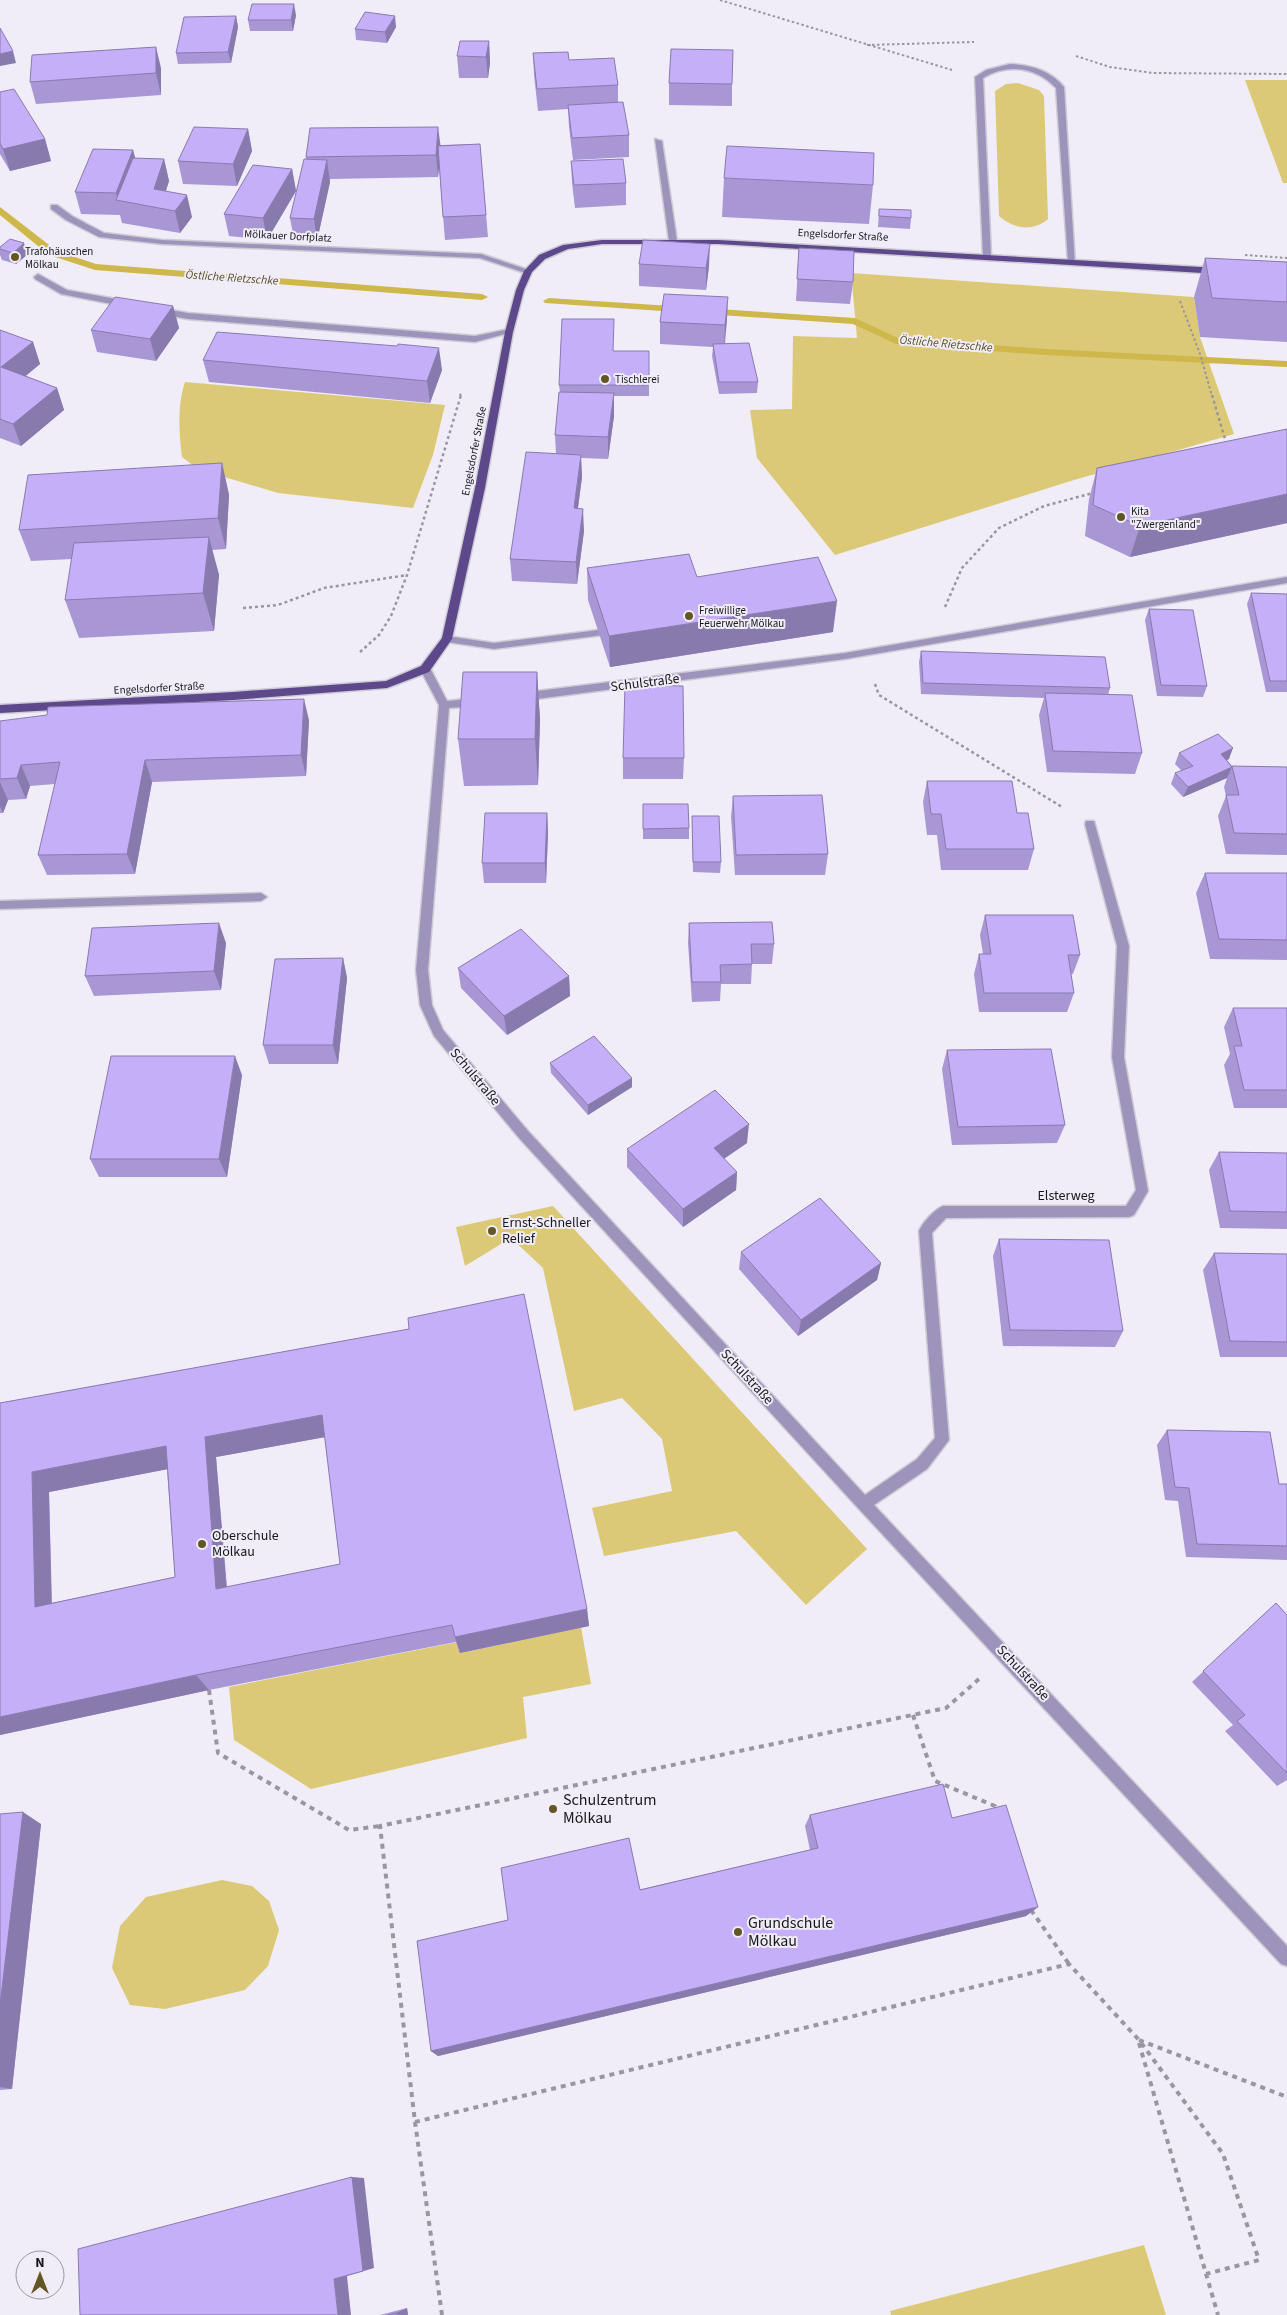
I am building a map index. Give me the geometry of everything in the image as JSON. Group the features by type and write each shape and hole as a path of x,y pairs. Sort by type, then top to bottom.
{"main road":[{"name":"Engelsdorfer Straße","path":"0,709 233,696 388,684 425,669 447,639 480,488 509,332 520,290 528,271 542,257 566,247 602,242 673,241 987,256 1228,271"}],"street":[{"path":"987,256 979,77 989,69 1006,67 1027,68 1042,71 1052,76 1060,87 1072,262"},
{"path":"658,141 673,241"},
{"name":"Mölkauer Dorfplatz","path":"54,207 69,218 102,235 162,242 481,256 528,271"},
{"path":"38,278 64,292 140,307"},
{"path":"150,309 188,316 475,339 509,332"},
{"name":"Schulstraße","path":"513,698 845,656 1287,580"},
{"path":"447,639 494,646 599,633"},
{"path":"425,669 444,705 484,702"},
{"name":"Schulstraße","path":"444,705 422,970 426,1005 438,1033 524,1135 864,1504 1287,1958"},
{"name":"Elsterweg","path":"864,1504 922,1464 942,1440 925,1231 943,1212 1129,1211 1142,1191 1118,1057 1123,946 1090,824"},
{"path":"0,905 261,898"}],"path":[{"path":"720,0 924,63 979,77"},
{"path":"1179,298 1204,366 1225,439"},
{"path":"354,654 362,651 379,636 391,616 407,576 440,471 475,339"},
{"path":"949,639 945,604 962,568 999,528 1044,506 1095,493"},
{"path":"243,608 278,605 324,588 360,581 407,576"},
{"path":"863,653 879,695 1090,824"},
{"path":"209,1690 218,1753 349,1830 380,1826 946,1708"},
{"path":"913,1715 935,1780 996,1806 998,1815"},
{"path":"380,1826 415,2122 442,2315"},
{"path":"1029,1903 1032,1912 1069,1964 1139,2040 1223,2154 1259,2260 1206,2274"},
{"path":"415,2122 1069,1964"},
{"path":"1139,2040 1287,2097"},
{"path":"1139,2040 1218,2315"}],"shaded area":[{"path":"1245,80 1287,80 1287,183 1283,183"},
{"path":"1018,83 1039,90 1044,96 1048,219 1036,226 1030,227 1010,224 999,216 995,91 1006,84"},
{"path":"851,273 1194,297 1200,337 1234,434 1074,480 835,555 757,458 750,410 792,409 793,336 857,338"},
{"path":"185,382 445,405 433,455 413,508 278,493 198,469 182,457 180,410"},
{"path":"553,1206 867,1549 806,1605 736,1531 604,1556 592,1508 672,1491 662,1439 622,1398 574,1411 543,1268 511,1238 465,1266 456,1227"},
{"path":"581,1627 591,1684 523,1697 527,1738 311,1789 234,1740 229,1687 458,1642 461,1653"},
{"path":"222,1880 252,1886 269,1901 279,1930 268,1966 245,1990 165,2009 130,2005 112,1968 120,1926 146,1897"},
{"path":"1144,2245 1166,2315 891,2315 890,2311"}],"building":[{"path":"252,4 294,4 291,20 248,20"},
{"path":"365,12 395,16 385,32 355,29"},
{"path":"236,16 228,52 176,53 184,17"},
{"path":"0,28 13,51 0,54"},
{"path":"460,41 489,41 486,57 457,56"},
{"path":"156,47 156,73 30,82 32,55"},
{"path":"671,49 733,50 732,84 669,83"},
{"path":"568,52 569,60 614,58 618,85 537,89 533,53"},
{"path":"14,89 45,139 3,149 0,143 0,92"},
{"path":"623,102 629,135 572,138 568,105"},
{"path":"194,127 248,129 233,164 178,161"},
{"path":"438,127 436,155 306,157 310,128"},
{"path":"480,144 486,215 443,217 438,146"},
{"path":"727,146 874,153 873,185 724,178"},
{"path":"93,149 133,150 116,193 75,192"},
{"path":"133,158 164,159 154,189 187,195 175,211 116,200"},
{"path":"304,159 327,160 314,219 290,218"},
{"path":"623,159 626,183 574,185 571,161"},
{"path":"253,165 292,169 263,218 224,214"},
{"path":"879,209 911,210 911,218 879,216"},
{"path":"10,239 24,243 13,253 0,249"},
{"path":"643,240 710,244 706,268 639,264"},
{"path":"799,248 854,251 853,282 797,279"},
{"path":"1205,258 1287,262 1287,302 1212,298"},
{"path":"664,294 728,297 725,325 660,322"},
{"path":"115,297 173,306 150,339 91,330"},
{"name":"Tischlerei","path":"562,319 614,319 613,351 649,351 649,385 559,385"},
{"path":"0,330 33,342 1,367 57,388 13,424 0,419"},
{"path":"217,332 439,348 427,381 203,360"},
{"path":"749,343 758,382 719,382 713,344"},
{"path":"559,392 614,393 608,437 555,435"},
{"path":"1287,429 1287,494 1140,526 1093,505 1097,468"},
{"path":"526,452 581,455 574,508 583,509 576,562 510,559"},
{"path":"222,463 218,518 19,530 28,475"},
{"path":"209,537 203,593 65,600 74,543"},
{"path":"689,554 697,577 818,557 837,601 609,636 587,568"},
{"path":"1251,593 1287,594 1287,681 1270,681"},
{"path":"1149,609 1193,610 1207,686 1161,685"},
{"path":"921,651 1105,657 1110,688 923,683"},
{"path":"463,672 537,672 535,739 458,739"},
{"path":"625,685 683,686 684,758 623,758"},
{"path":"1045,693 1132,695 1142,753 1053,751"},
{"path":"304,699 301,755 145,760 127,854 38,855 60,762 21,765 17,778 0,779 0,721 47,715 48,707"},
{"path":"1218,734 1233,748 1221,754 1232,767 1188,787 1175,773 1193,766 1179,753"},
{"path":"1232,766 1287,767 1287,834 1234,833 1226,795 1239,795"},
{"path":"927,781 1012,781 1017,813 1028,813 1034,849 946,849 941,814 931,814"},
{"path":"822,795 828,854 736,855 733,796"},
{"path":"643,804 688,804 689,828 643,829"},
{"path":"485,813 547,813 545,863 482,863"},
{"path":"692,816 719,816 721,862 693,862"},
{"path":"1205,873 1287,873 1287,940 1219,939"},
{"path":"985,915 1073,915 1080,955 1068,955 1074,993 984,993 979,954 991,954"},
{"path":"772,922 774,944 751,944 752,964 720,965 721,982 692,982 689,923"},
{"path":"219,923 214,971 85,976 92,928"},
{"path":"521,929 569,976 504,1016 458,968"},
{"path":"343,958 333,1045 263,1045 275,959"},
{"path":"1233,1008 1287,1008 1287,1090 1244,1090 1234,1046 1242,1046"},
{"path":"594,1036 632,1078 588,1105 550,1063"},
{"path":"1051,1049 1065,1125 958,1127 947,1050"},
{"path":"111,1056 235,1056 219,1159 90,1159"},
{"path":"715,1090 749,1124 714,1148 737,1172 683,1209 627,1149"},
{"path":"1219,1152 1287,1153 1287,1212 1230,1211"},
{"path":"820,1198 881,1263 801,1320 741,1252"},
{"path":"999,1239 1109,1240 1123,1331 1010,1330"},
{"path":"1214,1253 1287,1254 1287,1342 1230,1341"},
{"path":"524,1294 587,1609 455,1637 452,1625 196,1675 0,1717 0,1403 409,1329 408,1318","holes":["322,1415 340,1564 216,1589 205,1437","166,1446 175,1577 35,1607 32,1472"]},
{"path":"1167,1430 1270,1432 1279,1484 1287,1484 1287,1546 1197,1544 1189,1488 1175,1487"},
{"path":"1276,1603 1287,1615 1287,1773 1237,1721 1245,1715 1203,1671"},
{"path":"943,1784 952,1818 1006,1805 1038,1907 431,2051 417,1941 508,1920 501,1868 629,1838 640,1890 818,1848 810,1815"},
{"path":"23,1812 0,2005 0,1814"},
{"path":"352,2177 363,2271 334,2279 338,2315 80,2315 78,2249"}],"waterway":[{"name":"Östliche Rietzschke","path":"0,210 53,253 95,267 482,297"},
{"name":"Östliche Rietzschke","path":"549,301 855,321 896,341 1046,352 1287,364"}],"place":[{"name":"Trafohäuschen Mölkau","path":"15,257"},
{"name":"Tischlerei","path":"605,379"},
{"name":"Kita \"Zwergenland\"","path":"1121,517"},
{"name":"Freiwillige Feuerwehr Mölkau","path":"689,616"},
{"name":"Ernst-Schneller Relief","path":"492,1231"},
{"name":"Oberschule Mölkau","path":"202,1544"},
{"name":"Schulzentrum Mölkau","path":"553,1809"},
{"name":"Grundschule Mölkau","path":"738,1932"}]}
